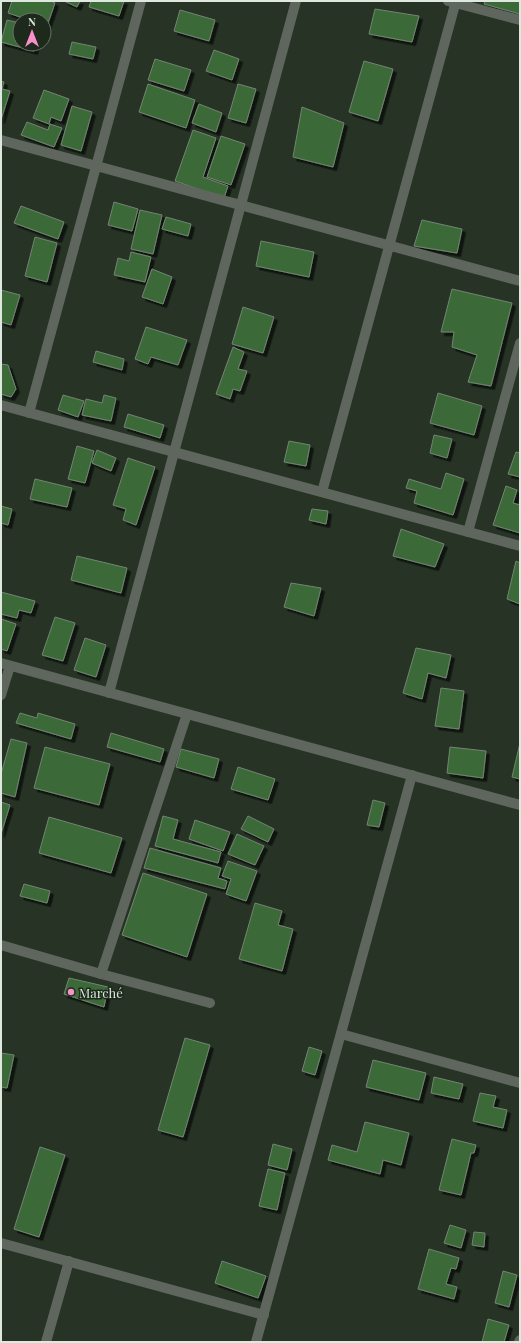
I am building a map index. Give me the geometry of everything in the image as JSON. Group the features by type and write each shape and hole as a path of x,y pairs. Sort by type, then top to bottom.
{"street":[{"path":"29,413 141,1"},
{"path":"109,693 296,1"},
{"path":"322,492 390,245 453,2 520,20"},
{"path":"1,140 520,281"},
{"path":"468,532 520,343"},
{"path":"1,405 520,546"},
{"path":"1,695 5,665 520,805"},
{"path":"101,974 187,714"},
{"path":"256,1342 412,775"},
{"path":"1,945 101,974 210,1003"},
{"path":"341,1034 520,1083"},
{"path":"1,1243 264,1315"},
{"path":"46,1342 69,1261"}],"building":[{"path":"12,1 51,1 55,3 52,12 12,12 12,14 8,13"},
{"path":"64,1 80,1 77,7"},
{"path":"91,1 124,1 119,16 89,7"},
{"path":"485,1 520,1 520,14 484,4"},
{"path":"375,9 419,16 412,42 369,34"},
{"path":"180,10 215,20 209,41 174,31"},
{"path":"7,20 12,21 12,45 1,42"},
{"path":"72,42 96,47 93,59 69,54"},
{"path":"214,50 239,59 232,80 206,71"},
{"path":"155,59 191,70 184,91 148,80"},
{"path":"364,61 393,69 378,121 349,112"},
{"path":"1,81 4,82 2,89 10,91 1,120"},
{"path":"148,84 195,100 186,128 139,112"},
{"path":"238,84 256,89 246,123 228,118"},
{"path":"44,90 69,99 61,121 51,117 49,124 33,118"},
{"path":"199,104 222,113 216,132 192,123"},
{"path":"72,106 92,112 81,151 61,145"},
{"path":"302,107 344,123 333,167 293,157"},
{"path":"27,122 48,130 50,124 62,128 54,147 21,135"},
{"path":"193,130 216,138 203,177 228,186 224,198 175,181"},
{"path":"221,136 245,144 231,185 207,177"},
{"path":"114,202 138,209 132,231 108,225"},
{"path":"21,206 64,222 58,239 14,223"},
{"path":"140,210 162,215 153,254 131,249"},
{"path":"166,217 191,224 188,236 162,229"},
{"path":"422,220 462,229 457,253 414,246"},
{"path":"35,237 57,243 47,282 25,276"},
{"path":"261,241 314,252 309,277 256,266"},
{"path":"131,252 151,257 145,282 114,275 118,258 129,261"},
{"path":"152,269 172,277 163,304 142,297"},
{"path":"452,289 512,303 491,386 468,382 477,355 452,347 454,332 441,332"},
{"path":"1,290 20,295 11,325 1,322"},
{"path":"243,307 274,317 263,353 232,344"},
{"path":"146,327 187,340 178,365 151,357 148,364 135,359"},
{"path":"233,347 244,352 238,369 247,371 240,391 233,389 230,399 216,394"},
{"path":"96,351 124,359 122,370 93,362"},
{"path":"1,364 8,365 16,389 11,397 1,394"},
{"path":"438,393 482,406 474,435 430,423"},
{"path":"63,395 84,401 78,417 58,410"},
{"path":"104,395 116,398 111,421 82,415 86,399 102,403"},
{"path":"128,414 164,425 160,438 124,427"},
{"path":"434,435 452,439 447,458 430,453"},
{"path":"289,441 310,445 306,466 284,462"},
{"path":"77,446 94,451 85,483 68,479"},
{"path":"97,450 116,458 111,471 92,463"},
{"path":"516,452 520,453 520,477 508,474"},
{"path":"128,458 155,467 136,525 123,520 126,509 113,505"},
{"path":"446,473 464,479 453,515 414,503 417,491 406,488 409,479 441,489"},
{"path":"35,479 72,488 67,507 30,499"},
{"path":"506,486 517,490 513,503 520,505 520,533 493,525"},
{"path":"1,506 12,509 8,525 1,523"},
{"path":"312,509 328,511 326,524 309,520"},
{"path":"401,529 444,544 435,567 393,556"},
{"path":"77,556 127,568 121,593 71,580"},
{"path":"516,561 520,563 520,604 507,599"},
{"path":"291,583 321,588 314,616 284,607"},
{"path":"1,592 35,601 31,613 19,610 17,618 1,614"},
{"path":"55,617 75,623 63,661 42,655"},
{"path":"1,619 16,624 7,651 1,649"},
{"path":"85,638 106,645 96,677 74,670"},
{"path":"416,648 451,655 446,678 428,673 422,699 403,693"},
{"path":"441,688 464,691 459,729 435,726"},
{"path":"20,713 37,718 38,713 75,724 71,739 16,723"},
{"path":"111,733 164,749 160,762 107,747"},
{"path":"11,739 27,743 15,797 1,793 1,774"},
{"path":"520,743 520,779 512,777"},
{"path":"45,747 110,764 99,805 34,788"},
{"path":"450,747 486,751 483,778 447,773"},
{"path":"181,749 219,759 214,778 176,767"},
{"path":"238,767 275,779 268,800 231,789"},
{"path":"373,800 385,803 379,827 367,825"},
{"path":"1,802 10,805 1,834"},
{"path":"163,816 178,820 173,839 221,852 218,863 155,846"},
{"path":"248,816 274,829 268,842 241,829"},
{"path":"49,817 122,838 111,873 39,853"},
{"path":"195,820 230,832 223,851 189,839"},
{"path":"237,834 264,846 255,865 228,854"},
{"path":"150,848 221,868 218,878 227,881 225,889 144,868"},
{"path":"228,861 257,871 246,901 226,894 231,879 222,876"},
{"path":"143,873 207,894 187,957 122,935"},
{"path":"24,884 50,891 47,903 20,896"},
{"path":"255,903 282,911 278,925 293,929 282,971 239,959"},
{"path":"69,978 108,987 104,1007 64,994"},
{"path":"185,1038 210,1045 183,1137 158,1130"},
{"path":"309,1047 322,1051 315,1075 302,1071"},
{"path":"1,1053 14,1055 7,1088 1,1087"},
{"path":"373,1060 426,1073 419,1100 366,1087"},
{"path":"434,1077 463,1084 459,1099 431,1093"},
{"path":"480,1093 496,1096 493,1107 507,1110 503,1128 473,1121"},
{"path":"365,1122 409,1133 401,1165 383,1160 380,1174 328,1160 332,1145 357,1152"},
{"path":"452,1139 476,1145 474,1153 471,1153 461,1195 439,1190"},
{"path":"273,1144 292,1149 287,1170 268,1165"},
{"path":"40,1147 65,1155 39,1237 14,1229"},
{"path":"268,1169 285,1173 277,1210 259,1206"},
{"path":"450,1225 466,1230 461,1248 444,1243"},
{"path":"474,1232 485,1233 484,1247 472,1245"},
{"path":"429,1249 459,1258 456,1269 451,1268 446,1284 457,1287 454,1299 418,1289"},
{"path":"222,1261 266,1276 258,1298 215,1283"},
{"path":"503,1271 517,1275 509,1307 495,1303"},
{"path":"488,1319 509,1325 504,1342 482,1342"}],"place":[{"name":"Marché","path":"71,992"}]}
